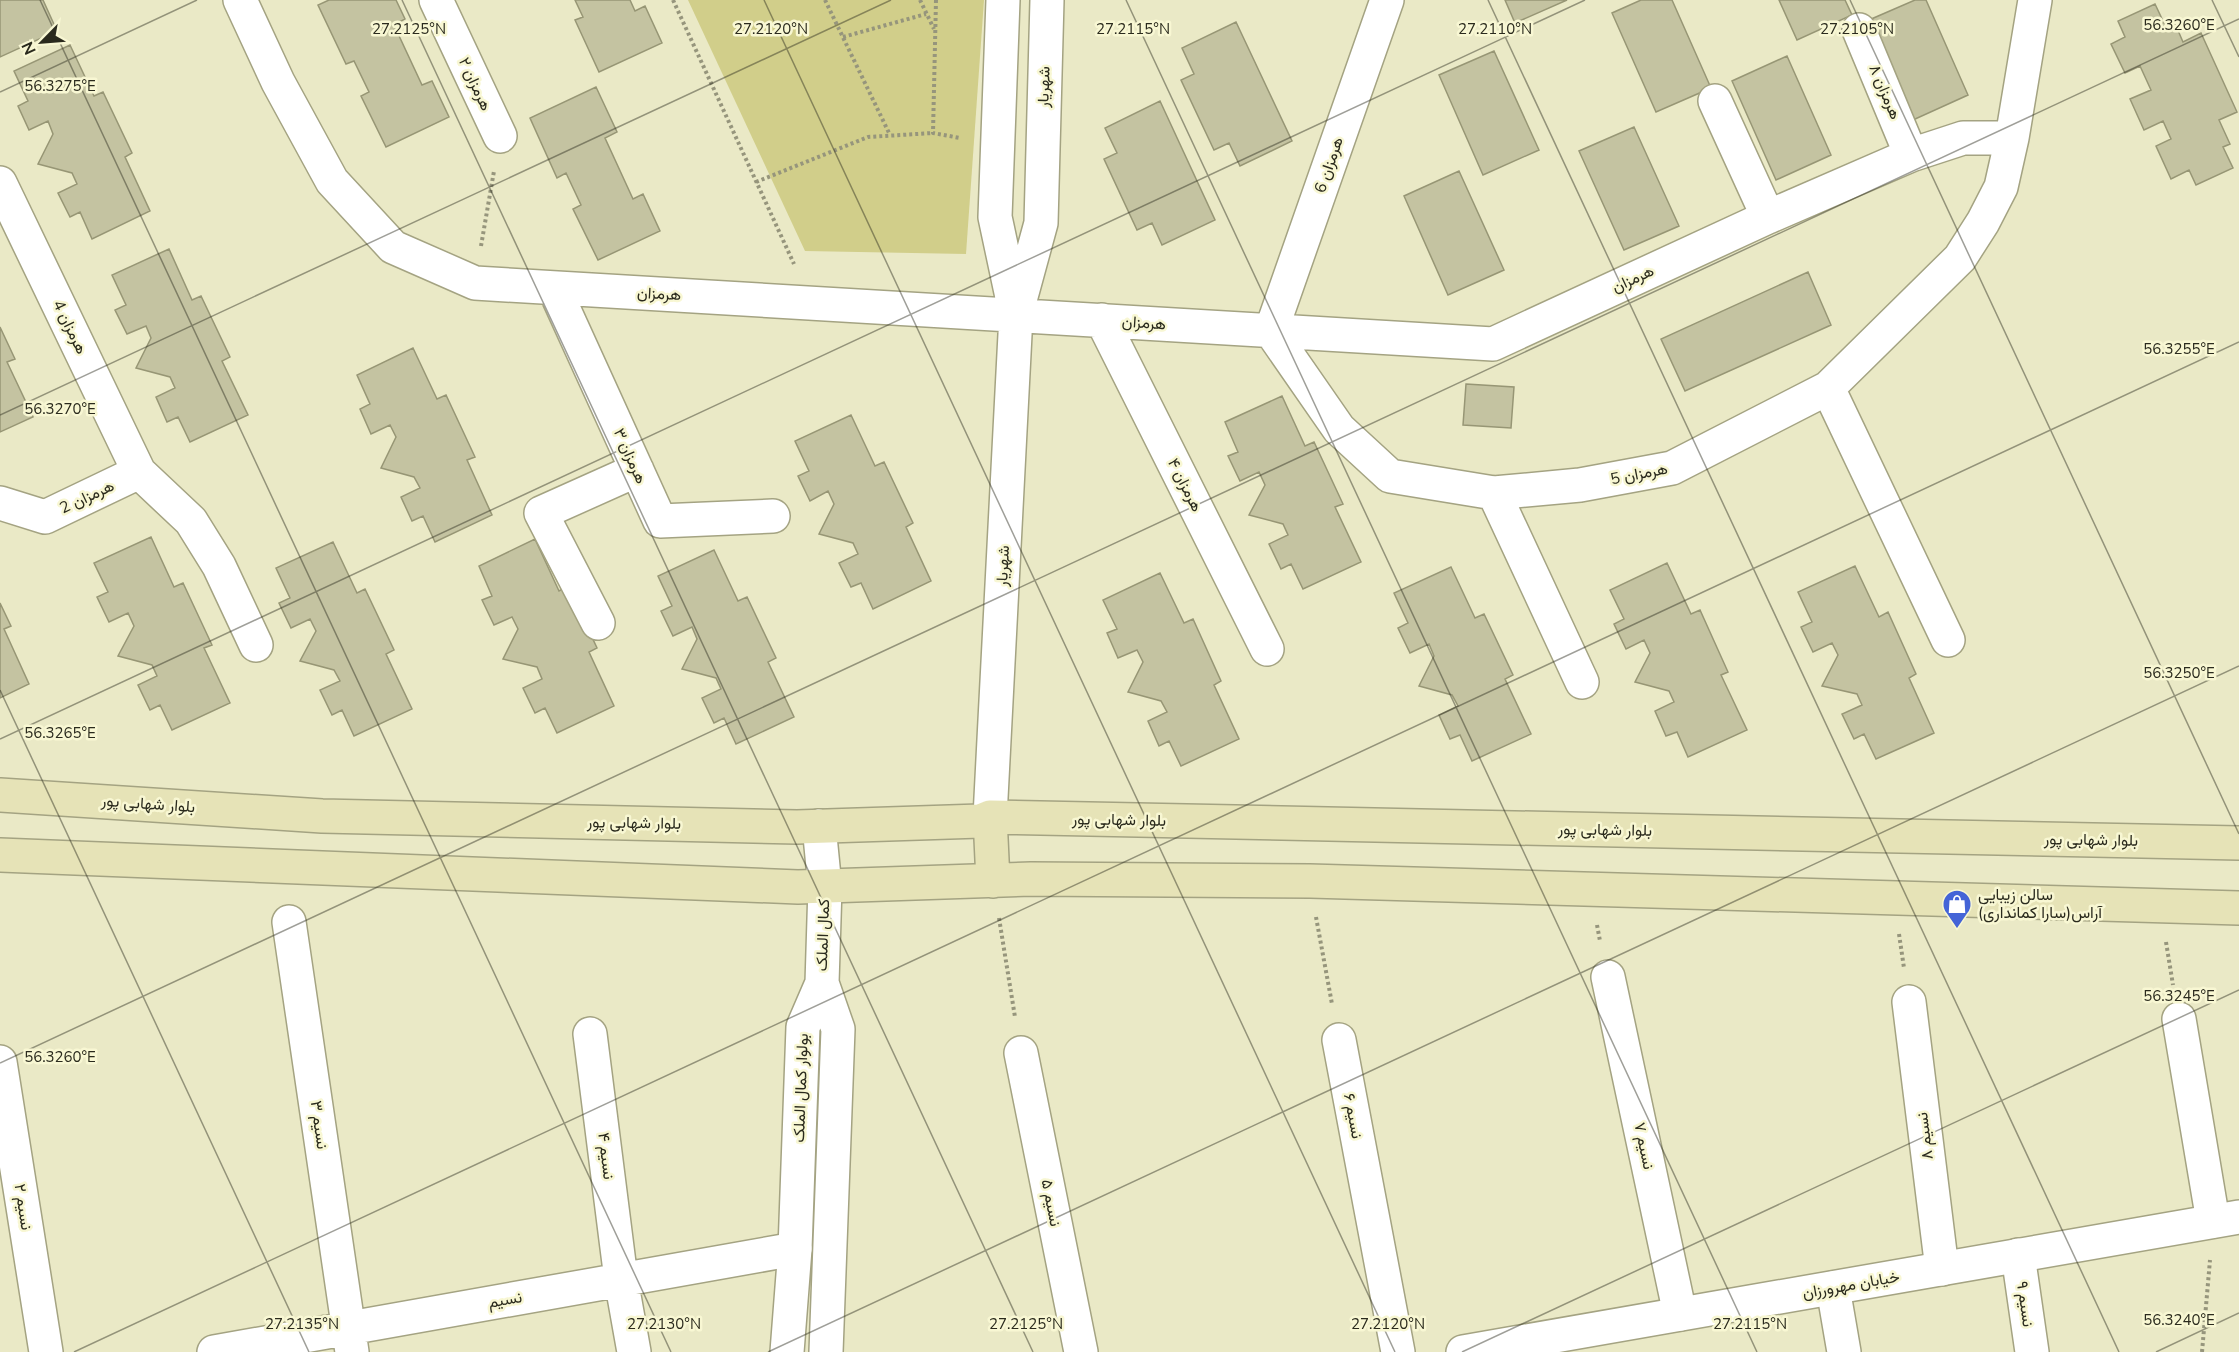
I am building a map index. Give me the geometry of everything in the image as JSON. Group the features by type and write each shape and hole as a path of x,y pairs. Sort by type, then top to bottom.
{"main road":[{"name":"بلوار شهابی پور","path":"0,795 322,816 819,826 980,821 990,817 2239,843"},
{"path":"990,817 993,881"},
{"path":"0,855 798,888 1031,879 1310,881 2160,905 2230,910"}],"street":[{"name":"هرمزان","path":"240,0 278,82 332,181 393,247 475,282 1493,344 1768,217 1911,155 1963,138 2012,138"},
{"name":"هرمزان ۲","path":"436,0 500,136"},
{"name":"شهریار","path":"1003,0 995,217 1016,315"},
{"name":"شهریار","path":"990,817 1016,315 1041,223 1047,0"},
{"name":"هرمزان 6","path":"1271,331 1387,0"},
{"path":"2012,138 2035,0"},
{"name":"هرمزان ۸","path":"1859,30 1911,155"},
{"path":"1715,101 1768,217"},
{"name":"هرمزان 5","path":"1271,331 1339,429 1390,476 1494,493 1580,485 1672,468 1828,388 1960,258 2001,187 2012,138"},
{"name":"هرمزان 4","path":"0,183 140,472"},
{"name":"هرمزان ۳","path":"554,288 660,521 773,516"},
{"name":"هرمزان ۴","path":"1102,320 1268,649"},
{"path":"1828,388 1948,640"},
{"path":"598,623 541,513 637,470"},
{"path":"140,472 191,521 219,567 256,645"},
{"name":"هرمزان 2","path":"0,504 45,517 140,472"},
{"path":"1494,493 1582,682"},
{"name":"کمال الملک","path":"819,826 825,886 822,983"},
{"name":"نسیم ۳","path":"289,922 350,1340"},
{"name":"نسیم ۷","path":"1608,977 1680,1314"},
{"path":"822,983 838,1029 826,1352"},
{"name":"بولوار کمال الملک","path":"787,1352 795,1249 803,1027 822,983"},
{"name":"نسیم ۸","path":"1909,1002 1942,1269"},
{"path":"2179,1019 2226,1219"},
{"name":"نسیم ۴","path":"590,1034 621,1279 634,1352"},
{"name":"نسیم ۶","path":"1339,1040 1398,1352"},
{"name":"نسیم ۵","path":"1022,1053 1081,1352"},
{"name":"نسیم ۲","path":"0,1062 46,1352"},
{"name":"خیابان مهرورزان","path":"1463,1352 1531,1346 1680,1314 2226,1219"},
{"name":"نسیم","path":"214,1352 350,1340 621,1279 795,1249"},
{"name":"نسیم ۹","path":"2018,1255 2032,1352"},
{"path":"1833,1288 1844,1352"}],"path":[{"path":"673,0 812,303"},
{"path":"825,0 890,135"},
{"path":"920,0 935,33"},
{"path":"933,133 936,0"},
{"path":"843,37 926,14"},
{"path":"756,182 868,137 933,133 997,146"},
{"path":"475,282 500,136"},
{"path":"993,881 1022,1053"},
{"path":"1310,881 1339,1040"},
{"path":"1590,888 1608,977"},
{"path":"1894,898 1909,1002"},
{"path":"2160,905 2179,1019"},
{"path":"2202,1352 2226,1219"}],"shaded area":[{"path":"688,0 984,0 966,254 805,251"}],"building":[{"path":"0,0 43,0 57,31 0,57"},
{"path":"329,0 396,0 405,19 394,25 422,85 432,81 449,117 386,147 361,96 369,92 354,61 346,64 318,5"},
{"path":"575,0 630,0 635,11 645,6 662,43 599,72 575,20 583,17"},
{"path":"1505,0 1567,0 1515,23"},
{"path":"1641,0 1672,0 1711,88 1656,112 1612,13"},
{"path":"1779,0 1845,0 1852,15 1797,40"},
{"path":"1915,0 1926,0 1968,95 1913,120 1869,20"},
{"path":"2155,4 2164,23 2173,19 2183,42 2201,33 2237,112 2219,120 2230,144 2223,147 2233,168 2196,185 2189,170 2171,179 2156,146 2171,139 2163,121 2144,130 2130,99 2151,90 2140,66 2125,73 2111,44 2125,37 2118,21"},
{"path":"1236,22 1292,141 1240,166 1229,143 1214,150 1181,80 1194,74 1182,48"},
{"path":"70,45 94,96 103,92 132,153 125,157 150,211 92,239 80,212 70,217 58,193 77,184 72,173 38,164 53,134 48,121 29,130 18,106 28,101 14,71"},
{"path":"1494,51 1539,150 1483,175 1439,75"},
{"path":"1787,56 1831,155 1776,180 1732,81"},
{"path":"596,87 617,132 605,138 633,199 643,194 660,231 598,260 573,209 581,205 566,173 557,178 530,118"},
{"path":"1160,101 1215,220 1162,245 1152,223 1137,230 1104,159 1117,153 1105,128"},
{"path":"1634,127 1679,226 1624,250 1579,151"},
{"path":"1459,171 1504,270 1448,295 1404,196"},
{"path":"169,249 192,300 201,296 230,357 222,361 248,415 190,442 178,417 167,422 156,397 175,388 170,377 136,368 151,338 146,326 127,334 115,310 126,305 112,275"},
{"path":"1808,272 1831,325 1685,391 1661,339"},
{"path":"0,327 15,359 7,362 33,417 0,432"},
{"path":"413,348 437,399 446,395 475,457 467,460 492,515 435,542 423,516 412,521 401,497 420,488 414,477 381,468 396,437 390,425 371,434 360,409 370,404 357,375"},
{"path":"1466,384 1514,387 1511,428 1463,425"},
{"path":"1282,396 1305,446 1314,442 1343,504 1335,507 1361,562 1303,589 1291,564 1281,569 1269,544 1288,535 1283,524 1249,515 1265,485 1259,472 1240,481 1228,456 1238,452 1225,422"},
{"path":"851,415 875,466 884,462 913,523 906,527 931,581 873,609 861,583 851,587 839,563 858,554 853,543 819,534 834,504 828,491 810,501 798,476 809,471 795,441"},
{"path":"151,537 174,587 183,583 212,645 204,648 230,703 172,730 160,705 150,710 138,685 157,676 152,665 118,656 134,626 128,613 109,622 97,597 108,592 94,563"},
{"path":"535,539 559,591 568,586 597,648 589,652 614,706 557,733 545,708 535,713 523,688 542,679 537,667 503,659 518,629 512,617 494,625 482,600 492,596 479,566"},
{"path":"333,542 357,593 365,589 394,650 386,654 412,709 354,736 342,710 332,715 320,690 340,681 334,670 300,661 316,631 310,619 291,628 279,603 290,598 276,568"},
{"path":"714,550 738,601 747,597 776,658 768,662 794,717 736,744 724,718 714,723 702,698 721,689 716,678 682,669 697,639 692,627 673,636 661,611 672,606 658,576"},
{"path":"1667,563 1691,614 1700,610 1728,672 1721,675 1747,730 1688,757 1677,732 1666,736 1655,711 1674,702 1669,691 1635,682 1650,653 1644,640 1626,649 1614,624 1624,619 1610,590"},
{"path":"1855,566 1879,617 1888,612 1916,674 1909,678 1934,733 1876,759 1864,734 1854,739 1842,714 1862,705 1857,694 1822,686 1838,655 1832,643 1813,652 1801,627 1812,622 1798,592"},
{"path":"1451,567 1475,618 1484,614 1513,675 1505,679 1531,734 1472,761 1460,735 1450,739 1439,715 1458,706 1452,695 1419,686 1434,656 1429,644 1410,653 1398,628 1408,623 1394,593"},
{"path":"1160,573 1184,623 1193,619 1221,681 1214,685 1239,739 1181,766 1169,741 1159,746 1148,721 1167,712 1161,701 1128,692 1143,662 1137,650 1118,658 1107,633 1117,629 1103,600"},
{"path":"0,603 11,626 4,629 29,684 0,698"}],"place":[{"name":"سالن زیبایی آراس(سارا کمانداری)","path":"1957,930"}]}
